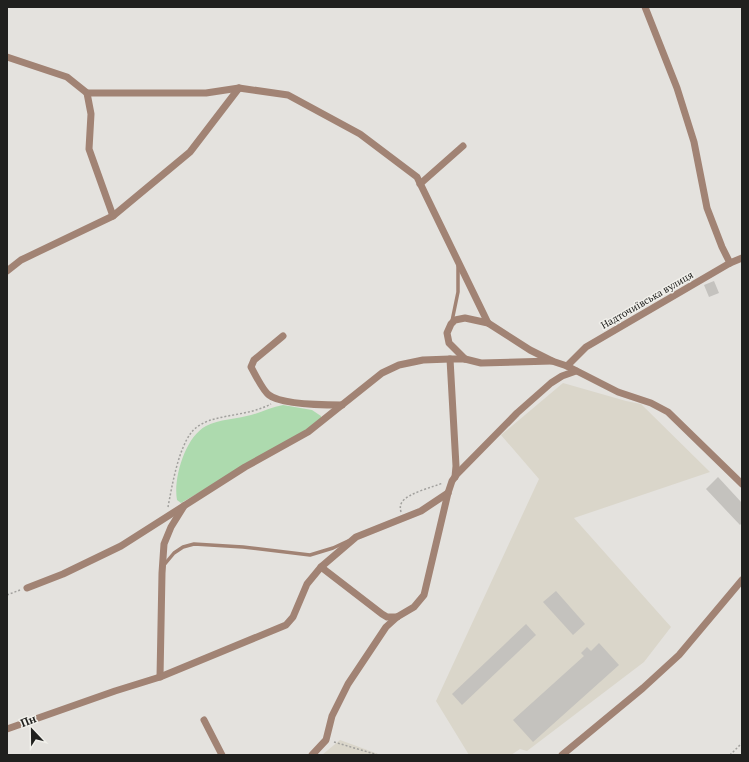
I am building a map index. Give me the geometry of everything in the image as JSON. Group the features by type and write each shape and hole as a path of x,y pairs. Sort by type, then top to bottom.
{"street":[{"path":"645,7 677,88 694,142 707,208 722,247 730,263"},
{"path":"7,57 67,77 87,93 206,93 239,88 288,95 360,134 416,177 488,324"},
{"path":"7,271 21,260 113,216 190,152 239,88"},
{"path":"87,93 91,114 89,149 113,216"},
{"path":"420,184 463,146"},
{"name":"Надточиївська вулиця","path":"567,366 586,347 730,263 742,258"},
{"path":"465,359 449,343 448,333 452,324 455,320 465,318 488,324 530,350 552,361 567,366 618,392 651,403 668,412 742,484"},
{"path":"283,336 254,360 251,367 269,395 278,399 310,404 342,405"},
{"path":"27,588 64,574 121,546 185,504 308,432 382,373 399,365 423,360 450,359 465,359 481,362 552,361"},
{"path":"450,359 456,466 455,476"},
{"path":"312,755 326,740 332,716 348,684 386,627 397,617 414,607 424,595 448,493 455,476 517,413 551,383 562,376 576,371"},
{"path":"7,729 114,691 160,677 286,625 293,617 307,584 321,568 356,537 422,511 448,493"},
{"path":"160,677 164,544 171,527 185,504"},
{"path":"321,568 382,614 387,617 397,617"},
{"path":"562,755 643,688 679,655 742,580"},
{"path":"204,720 222,755"}],"lane":[{"path":"452,324 458,292 457,261"},
{"path":"163,568 168,559 174,553 183,547 194,544 243,547 310,555 333,548 356,537"}],"path":[{"path":"167,516 176,470 185,442 192,432 211,420 248,413 270,405 278,399"},
{"path":"402,519 400,509 402,501 413,494 443,483 455,476"},
{"path":"7,595 27,588"},
{"path":"326,740 378,755"},
{"path":"730,755 742,743"}],"shaded area":[{"path":"563,383 641,404 710,472 574,518 671,627 644,662 527,751 520,749 511,755 469,755 436,701 539,479 501,435"},
{"path":"340,740 381,755 322,755"}],"green space":[{"path":"283,405 312,410 321,416 321,422 181,503 177,500 177,481 182,459 192,439 199,431 206,426 217,422 251,415"}],"building":[{"path":"714,281 719,293 709,297 704,285"},
{"path":"718,477 742,503 742,523 740,525 706,489"},
{"path":"556,591 585,624 573,635 543,602"},
{"path":"526,624 536,635 462,705 452,694"},
{"path":"599,643 619,665 533,742 513,720 584,656 581,653 587,647 591,651"}]}
